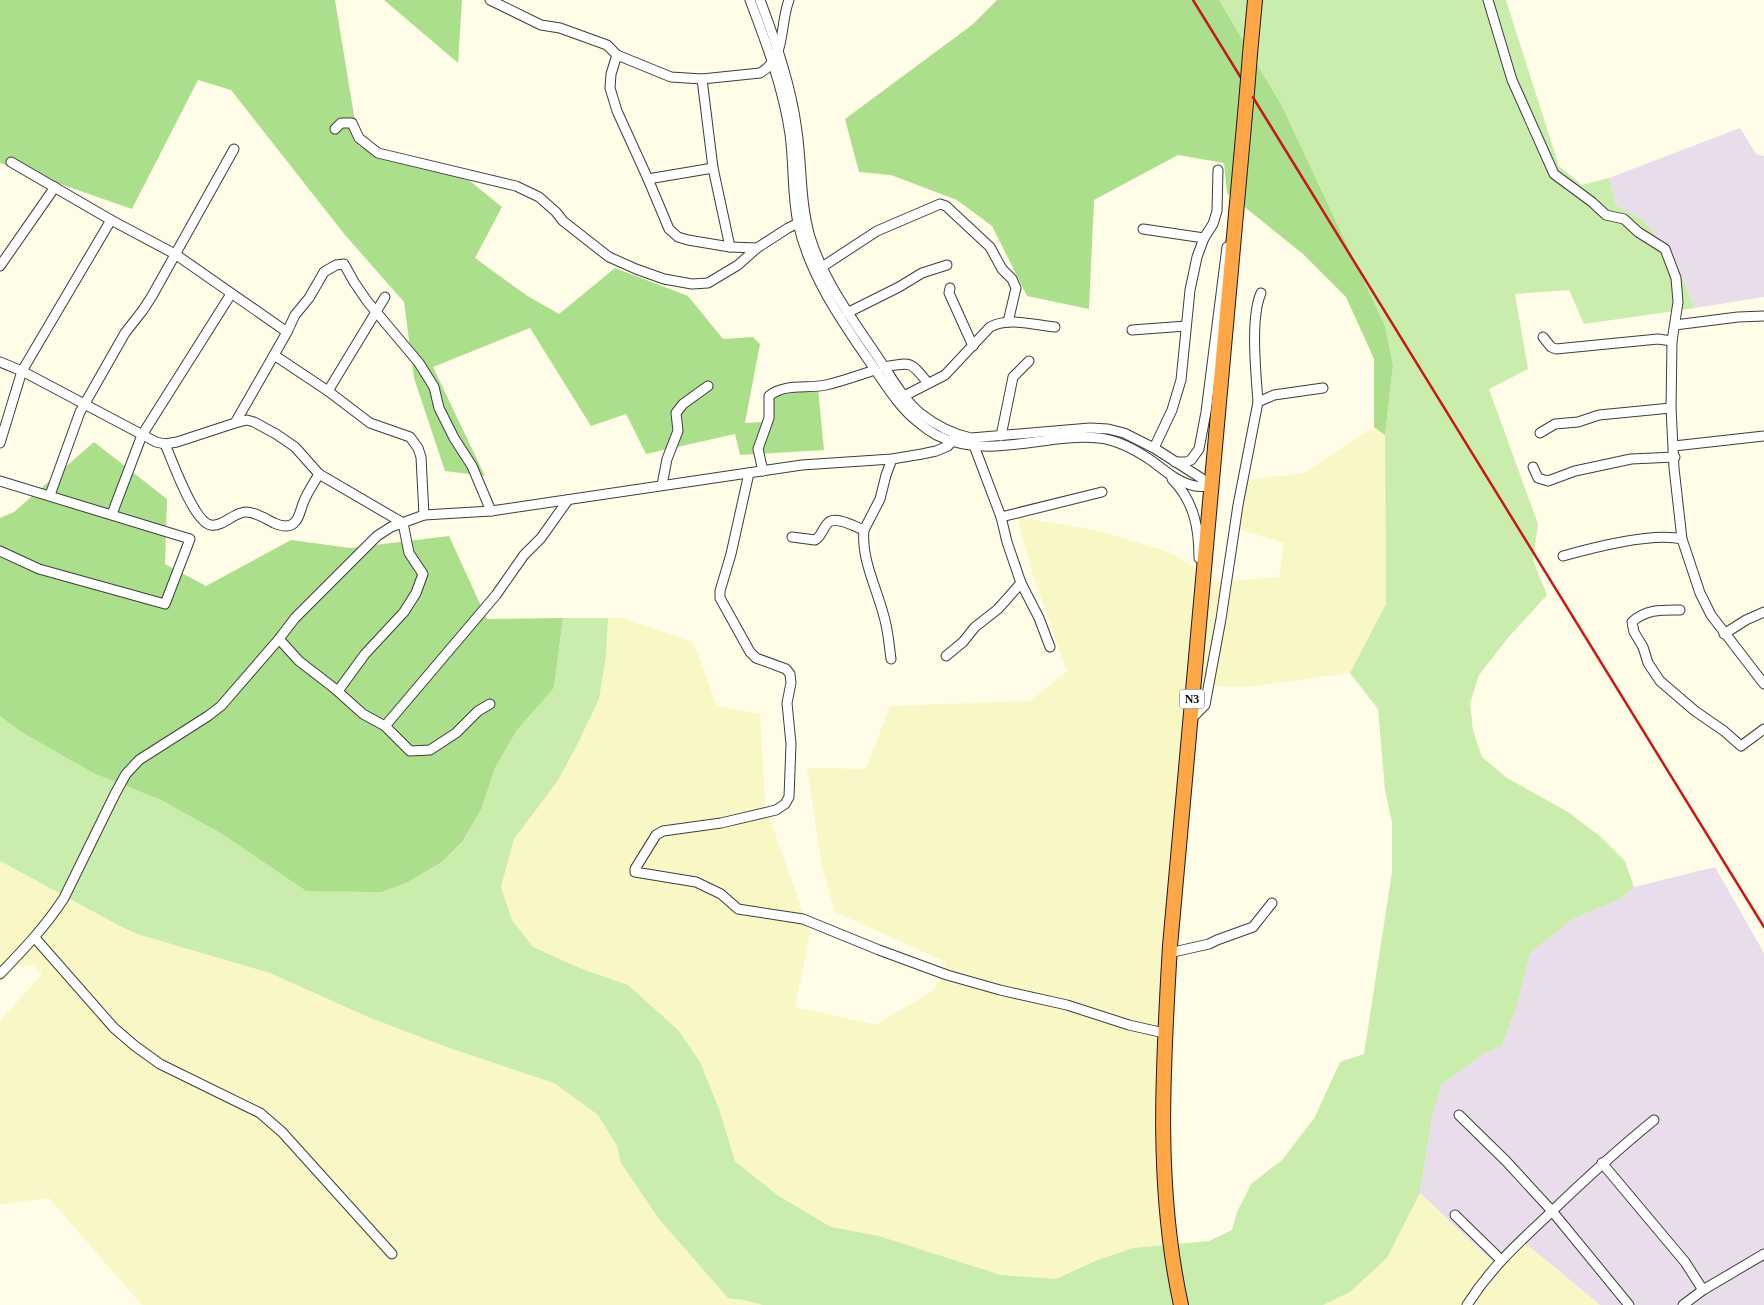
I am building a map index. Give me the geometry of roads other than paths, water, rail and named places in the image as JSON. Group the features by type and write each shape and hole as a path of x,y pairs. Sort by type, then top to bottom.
{"highway":[{"name":"N3","path":"1181,1305 1172,1252 1163,1167 1164,1033 1169,953 1255,0"}],"street":[{"path":"490,0 541,25 560,28 607,45 617,55 671,77 702,78 760,73 773,63 778,51 789,0"},
{"path":"750,0 779,80 790,136 794,197 802,221 822,267 902,407 918,422 943,438 955,438 972,442 1092,437 1111,440 1139,453 1181,481 1196,486 1211,486"},
{"path":"760,0 790,91 797,133 804,245 816,276 835,310 904,396 920,413 955,438"},
{"path":"1488,0 1512,80 1554,174 1592,202 1606,215 1624,219 1638,232 1665,249 1676,278 1678,302 1672,341 1671,408 1675,457 1674,468 1682,539 1700,593 1711,615 1724,634 1762,679"},
{"path":"617,55 611,74 610,88 617,110 669,229 678,237 688,240 730,247 757,248"},
{"path":"702,78 713,168 730,247"},
{"path":"335,129 341,123 352,123 359,138 378,153 516,186 539,197 563,221 609,257 664,279 692,284 708,283 738,265 757,248 802,221"},
{"path":"50,495 70,438 85,404 125,333 143,310 234,149"},
{"path":"11,162 111,220 175,254 286,332"},
{"path":"648,179 713,168"},
{"path":"1154,448 1172,410 1180,380 1190,290 1197,257 1204,238 1213,224 1217,211 1218,170"},
{"path":"1175,462 1191,460 1199,449 1231,211 1238,178"},
{"path":"0,266 55,187"},
{"path":"822,267 877,231 940,204 946,206 990,247 1002,269 1012,279 1016,288 1008,322"},
{"path":"0,443 22,371 111,220"},
{"path":"1143,229 1204,238"},
{"path":"235,423 295,315 309,298 324,272 336,265 344,264 354,282 376,312 419,363 434,387 439,408 454,438 472,466 491,511"},
{"path":"847,313 899,287 922,273 947,265"},
{"path":"950,288 949,293 973,346"},
{"path":"1190,720 1205,705 1221,619 1238,505 1258,402 1255,346 1256,303 1261,293"},
{"path":"112,514 142,435 231,294"},
{"path":"328,391 385,297"},
{"path":"1675,325 1738,317 1764,316"},
{"path":"904,396 946,375 990,327 998,323 1008,322 1055,327"},
{"path":"1132,330 1186,326"},
{"path":"1542,337 1551,347 1556,349 1658,339 1672,341"},
{"path":"274,355 328,391 370,423 410,437 418,448 421,457 424,515"},
{"path":"0,362 22,371 156,442 165,444 177,442 235,423 247,420 254,422 295,447 319,474 403,523 409,553 422,574 416,593 404,612 365,654 338,691"},
{"path":"1000,436 1013,377 1028,362"},
{"path":"763,471 758,449 769,418 769,396 774,392 788,388 825,385 880,368 907,363 915,366 928,383"},
{"path":"662,485 667,459 678,431 676,413 683,404 708,386"},
{"path":"1258,402 1274,395 1323,388"},
{"path":"1540,433 1555,424 1578,422 1599,415 1671,408"},
{"path":"972,442 1000,436 1090,428 1108,429 1124,432 1154,448 1211,486"},
{"path":"1674,446 1764,436"},
{"path":"0,974 35,938 55,913 114,794 126,774 139,760 221,706 295,618 377,536 391,527 424,515 491,511 802,465 892,459 936,451 948,446 955,438"},
{"path":"972,442 1001,517 1007,542 1021,583 1039,618 1050,646"},
{"path":"165,444 184,490 196,513 205,523 211,526 239,513 247,512 277,525 287,526 296,522 304,500 319,474"},
{"path":"1533,466 1538,478 1548,481 1575,471 1631,459 1675,457"},
{"path":"891,659 884,614 867,560 864,530 880,499 892,459"},
{"path":"749,473 731,554 720,591 720,598 750,652 756,658 786,669 790,674 791,683 787,703 791,744 789,797 785,804 776,810 721,823 663,831 656,835 635,872 696,882 721,894 738,908 803,918 879,950 947,975 1000,990 1068,1005 1129,1025 1164,1033"},
{"path":"1167,473 1188,498 1195,516 1199,551 1200,611"},
{"path":"0,481 190,539 165,604 38,569 0,551"},
{"path":"1001,517 1102,492"},
{"path":"385,726 496,595 524,555 541,538 568,500"},
{"path":"792,537 818,539 827,522 831,520 839,520 864,530"},
{"path":"1564,556 1619,543 1673,536 1682,539"},
{"path":"946,656 975,627 998,609 1021,583"},
{"path":"1680,610 1655,610 1638,617 1632,622 1634,632 1643,647 1648,663 1660,681 1741,746 1764,729"},
{"path":"1724,634 1746,620 1764,612"},
{"path":"278,639 299,661 338,691 363,714 385,726 410,751 430,750 456,733 478,711 490,704"},
{"path":"1169,953 1209,944 1254,927 1272,903"},
{"path":"35,938 114,1028 135,1046 160,1064 260,1113 282,1132 392,1254"},
{"path":"1459,1115 1506,1161 1552,1211 1629,1305"},
{"path":"1467,1305 1482,1281 1501,1260 1602,1163 1654,1120"},
{"path":"1602,1163 1685,1262 1703,1290"},
{"path":"1455,1214 1501,1260"},
{"path":"1683,1305 1703,1290 1764,1254"}],"railway":[{"path":"1193,0 1764,927"}]}
